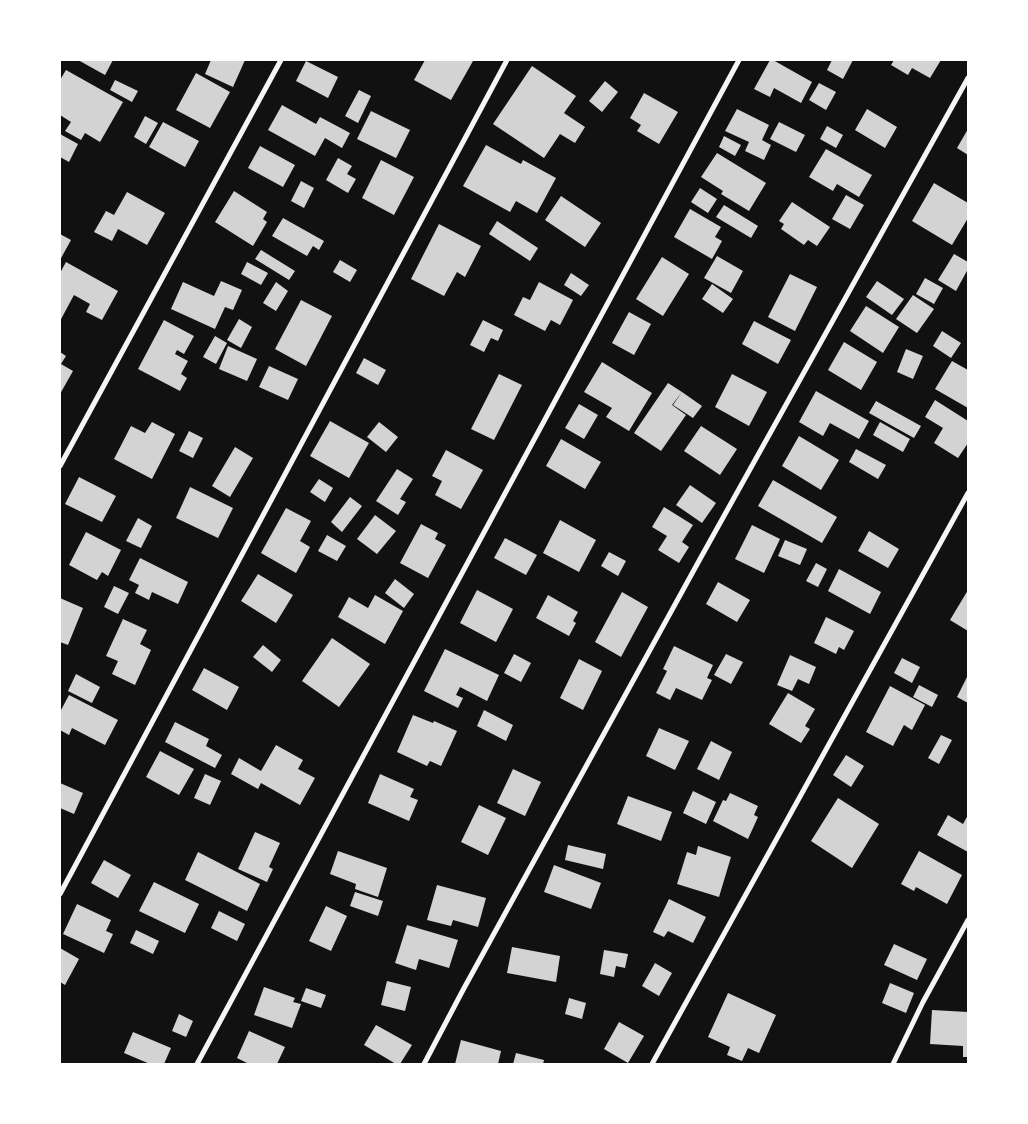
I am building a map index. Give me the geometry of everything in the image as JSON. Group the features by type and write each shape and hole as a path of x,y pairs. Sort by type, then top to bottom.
{"street":[{"path":"60,466 282,60"},
{"path":"60,894 507,60"},
{"path":"197,1064 739,60"},
{"path":"424,1064 709,542 968,78"},
{"path":"652,1064 968,493"},
{"path":"893,1064 923,1002 968,920"}],"building":[{"path":"78,60 113,60 105,75"},
{"path":"211,60 245,60 233,87 205,74"},
{"path":"425,60 473,61 451,100 414,80"},
{"path":"770,60 812,82 801,103 774,88 770,97 754,89"},
{"path":"832,60 853,60 843,79 827,70"},
{"path":"894,60 941,60 930,78 912,68 908,75 891,65"},
{"path":"306,61 338,77 328,98 296,81"},
{"path":"532,66 576,96 564,113 585,127 575,143 560,134 544,158 493,124"},
{"path":"66,70 123,102 100,142 85,133 81,140 65,131 71,122 60,115 60,80"},
{"path":"196,73 230,92 210,128 176,110"},
{"path":"115,80 138,91 132,102 110,90"},
{"path":"605,81 618,92 602,112 589,101"},
{"path":"819,83 836,92 826,110 809,100"},
{"path":"359,90 371,96 358,123 345,116"},
{"path":"644,93 678,112 659,144 637,131 641,125 630,118"},
{"path":"282,105 316,124 320,117 350,133 342,148 325,138 315,156 268,130"},
{"path":"737,109 769,125 762,140 771,145 764,160 745,151 749,142 725,131"},
{"path":"867,109 897,127 885,148 855,130"},
{"path":"371,111 410,130 396,158 357,139"},
{"path":"145,116 158,123 146,144 134,137"},
{"path":"163,122 199,141 185,167 149,147"},
{"path":"779,122 805,135 796,152 770,139"},
{"path":"827,126 843,135 836,148 820,139"},
{"path":"968,129 968,155 957,148"},
{"path":"60,134 78,144 69,162 60,157"},
{"path":"724,136 741,145 735,156 719,147"},
{"path":"486,145 521,164 523,160 556,178 537,213 516,201 510,212 463,186"},
{"path":"260,146 295,165 283,187 248,168"},
{"path":"826,149 872,175 859,197 837,184 833,191 809,177"},
{"path":"717,153 766,183 749,211 721,194 723,191 701,177"},
{"path":"338,158 352,166 347,174 356,179 348,193 326,180"},
{"path":"381,160 414,177 394,215 362,198"},
{"path":"301,181 314,188 304,208 291,201"},
{"path":"934,183 968,203 968,218 952,245 912,221"},
{"path":"700,188 717,199 708,213 691,202"},
{"path":"234,191 267,212 263,219 267,222 253,246 215,222"},
{"path":"127,192 165,213 147,245 118,229 112,241 94,232 106,211 114,215"},
{"path":"846,195 864,205 850,229 832,219"},
{"path":"561,196 601,223 585,247 545,220"},
{"path":"792,202 830,227 817,246 808,240 804,245 781,229 784,224 779,221"},
{"path":"724,205 758,226 751,238 716,217"},
{"path":"690,209 721,227 715,237 722,241 712,259 674,237"},
{"path":"283,218 324,241 319,250 313,246 307,256 272,236"},
{"path":"497,221 538,248 530,261 489,234"},
{"path":"439,224 481,246 465,277 457,272 444,296 411,279"},
{"path":"60,234 71,240 60,260"},
{"path":"261,250 295,271 289,280 255,259"},
{"path":"954,254 968,262 968,269 956,291 938,280"},
{"path":"717,256 743,271 731,293 704,278"},
{"path":"662,257 689,274 663,316 636,299"},
{"path":"340,260 357,270 350,282 333,272"},
{"path":"66,262 118,291 102,320 86,312 90,304 74,295 60,321 60,273"},
{"path":"247,262 268,273 261,285 241,274"},
{"path":"571,273 589,285 581,296 564,285"},
{"path":"790,274 817,287 795,331 768,317"},
{"path":"925,278 943,288 934,304 916,294"},
{"path":"221,281 242,290 233,310 225,307 215,329 171,309 183,282 214,296"},
{"path":"877,281 904,299 892,315 866,297"},
{"path":"276,282 288,291 276,311 263,303"},
{"path":"539,282 573,300 560,325 551,320 545,331 514,315 523,297 530,300"},
{"path":"712,284 733,299 723,313 702,299"},
{"path":"913,295 934,309 917,333 896,319"},
{"path":"301,300 332,316 306,366 275,349"},
{"path":"866,306 899,327 883,353 850,331"},
{"path":"629,312 651,324 634,355 612,343"},
{"path":"239,319 252,327 241,348 227,340"},
{"path":"164,320 194,336 184,354 177,350 175,354 188,361 181,374 187,378 180,391 138,369"},
{"path":"483,320 503,330 498,341 491,338 484,352 470,345"},
{"path":"754,321 791,340 778,364 742,344"},
{"path":"942,331 961,343 951,358 933,346"},
{"path":"215,336 227,343 216,364 203,357"},
{"path":"844,342 877,362 861,390 828,370"},
{"path":"228,346 257,359 247,381 219,369"},
{"path":"906,349 923,356 913,379 897,372"},
{"path":"60,352 66,356 61,364 73,371 60,394"},
{"path":"364,358 386,370 378,385 356,373"},
{"path":"952,361 968,370 968,408 935,389"},
{"path":"602,362 652,393 629,431 606,417 612,408 584,392"},
{"path":"269,366 298,379 288,400 259,387"},
{"path":"499,374 522,385 494,440 471,429"},
{"path":"732,374 767,392 749,426 715,407"},
{"path":"668,383 682,392 672,405 686,415 661,451 634,433"},
{"path":"816,391 869,421 859,439 830,423 823,436 799,422"},
{"path":"682,392 702,406 693,418 673,405"},
{"path":"935,400 968,421 968,443 958,458 934,443 943,428 925,417"},
{"path":"876,401 921,426 914,438 869,413"},
{"path":"579,404 598,415 584,439 565,428"},
{"path":"330,421 369,443 349,478 310,456"},
{"path":"152,422 175,434 152,479 114,459 131,426 145,433"},
{"path":"379,422 398,437 386,452 367,437"},
{"path":"880,422 910,439 903,452 873,435"},
{"path":"701,426 737,449 720,475 684,451"},
{"path":"189,431 203,438 193,458 179,451"},
{"path":"799,436 839,460 821,490 782,466"},
{"path":"561,439 601,462 585,489 546,466"},
{"path":"235,447 253,458 230,497 212,486"},
{"path":"856,449 886,465 878,479 849,462"},
{"path":"446,450 483,470 461,509 435,495 442,481 432,476"},
{"path":"397,469 413,479 400,499 406,502 398,515 376,501"},
{"path":"79,477 116,496 102,522 65,504"},
{"path":"319,479 333,488 325,502 310,492"},
{"path":"773,480 837,517 822,543 758,506"},
{"path":"690,485 716,503 702,523 676,505"},
{"path":"190,487 233,508 218,538 176,518"},
{"path":"350,497 362,506 342,532 331,522"},
{"path":"664,507 693,525 682,542 689,547 679,563 658,550 667,536 652,527"},
{"path":"286,508 311,521 300,541 310,547 296,573 261,553"},
{"path":"375,515 396,531 377,554 357,539"},
{"path":"138,518 152,526 141,548 126,541"},
{"path":"560,520 596,540 579,572 543,553"},
{"path":"421,524 438,533 435,539 446,545 428,578 400,563"},
{"path":"752,525 780,539 764,573 735,559"},
{"path":"869,531 899,549 888,568 858,551"},
{"path":"86,532 121,550 108,576 102,572 97,580 69,565"},
{"path":"327,535 346,546 337,561 318,551"},
{"path":"505,538 537,555 526,575 494,558"},
{"path":"785,540 807,549 800,565 778,556"},
{"path":"609,552 626,561 618,576 601,566"},
{"path":"140,558 188,582 178,604 152,592 149,600 135,593 139,585 129,580"},
{"path":"816,563 827,569 818,587 806,581"},
{"path":"839,569 881,592 870,614 828,591"},
{"path":"258,574 293,595 276,623 241,601"},
{"path":"395,579 414,594 404,608 385,593"},
{"path":"718,582 750,600 737,622 706,604"},
{"path":"114,586 129,593 118,614 104,607"},
{"path":"477,590 513,609 496,642 460,623"},
{"path":"968,590 968,631 950,620"},
{"path":"622,592 648,607 621,657 595,642"},
{"path":"375,595 403,611 385,644 338,617 349,597 368,608"},
{"path":"548,595 578,612 573,621 576,623 569,636 536,618"},
{"path":"60,598 83,608 68,645 60,642"},
{"path":"826,617 854,631 844,650 839,647 836,654 814,643"},
{"path":"123,619 147,630 140,644 151,650 135,685 112,674 118,661 106,656"},
{"path":"332,638 370,664 339,707 302,681"},
{"path":"263,645 281,660 272,672 253,657"},
{"path":"674,646 713,665 707,678 712,680 702,700 676,688 670,700 656,693 667,671 663,669"},
{"path":"445,649 499,675 487,701 460,687 456,695 463,698 458,708 424,691"},
{"path":"514,654 531,663 521,682 504,673"},
{"path":"726,654 743,662 731,684 714,675"},
{"path":"790,655 816,667 809,684 798,679 792,691 777,685"},
{"path":"902,658 920,667 912,683 894,673"},
{"path":"579,659 602,671 583,710 560,698"},
{"path":"204,668 239,687 227,710 192,690"},
{"path":"76,674 100,687 92,703 68,691"},
{"path":"968,675 968,703 957,697"},
{"path":"919,685 938,695 932,707 913,697"},
{"path":"890,686 925,705 912,730 904,725 893,746 866,732"},
{"path":"788,693 815,709 805,726 810,729 801,743 769,724"},
{"path":"69,695 118,720 105,745 72,728 69,735 60,730 60,712"},
{"path":"484,710 513,725 506,741 477,726"},
{"path":"413,715 433,723 434,721 457,731 441,766 430,761 427,766 397,752"},
{"path":"175,722 209,739 206,746 222,755 215,768 165,742"},
{"path":"659,728 689,741 675,770 646,756"},
{"path":"941,735 952,740 939,764 928,758"},
{"path":"711,741 732,752 719,780 697,769"},
{"path":"276,745 303,760 298,769 315,778 300,805 261,783 258,789 231,774 239,758 261,771"},
{"path":"160,751 194,769 179,795 146,777"},
{"path":"846,755 864,766 851,787 833,775"},
{"path":"513,769 541,782 525,816 497,803"},
{"path":"205,774 221,781 210,805 194,798"},
{"path":"380,774 414,789 410,797 418,800 409,821 368,803"},
{"path":"60,783 83,793 74,814 60,808"},
{"path":"693,791 716,802 706,824 683,813"},
{"path":"730,793 758,806 754,815 758,817 748,839 713,821 723,800 726,801"},
{"path":"628,796 672,812 661,841 617,824"},
{"path":"838,798 879,824 852,868 811,841"},
{"path":"479,805 506,818 488,855 461,842"},
{"path":"948,815 963,824 968,815 968,852 937,835"},
{"path":"255,832 280,843 269,867 273,869 267,882 238,869"},
{"path":"568,845 606,854 603,869 565,860"},
{"path":"698,846 731,857 719,897 677,884 687,852 696,855"},
{"path":"338,851 387,868 378,897 355,889 356,884 330,874"},
{"path":"919,851 962,875 947,904 916,887 914,891 901,884"},
{"path":"198,852 260,884 247,911 185,880"},
{"path":"104,860 131,875 118,898 91,883"},
{"path":"554,865 601,883 591,909 544,892"},
{"path":"154,882 199,904 185,933 139,911"},
{"path":"437,885 486,898 478,927 453,920 451,926 427,920"},
{"path":"355,892 383,901 378,916 350,906"},
{"path":"669,899 706,917 693,943 668,931 664,937 653,932"},
{"path":"77,904 111,920 106,931 113,934 104,953 63,934"},
{"path":"326,906 347,916 331,951 309,941"},
{"path":"219,911 245,924 237,941 211,928"},
{"path":"407,925 458,940 449,968 419,959 416,970 395,963"},
{"path":"136,930 159,941 153,954 130,943"},
{"path":"894,944 927,959 917,980 884,965"},
{"path":"512,947 560,956 556,982 507,973"},
{"path":"60,948 79,959 65,985 60,982"},
{"path":"604,950 628,954 625,968 616,966 614,977 600,974"},
{"path":"655,963 672,973 659,996 642,986"},
{"path":"387,981 411,987 405,1011 381,1005"},
{"path":"890,983 914,993 906,1013 882,1003"},
{"path":"264,987 295,998 293,1002 301,1004 292,1028 254,1015"},
{"path":"306,988 326,995 321,1008 301,1001"},
{"path":"728,993 776,1015 759,1053 748,1048 742,1061 727,1055 730,1047 708,1037"},
{"path":"569,998 586,1003 582,1019 565,1014"},
{"path":"932,1010 968,1012 968,1057 963,1057 963,1046 930,1044"},
{"path":"179,1014 193,1021 186,1037 172,1031"},
{"path":"619,1022 644,1036 628,1063 604,1049"},
{"path":"376,1025 412,1045 400,1064 396,1064 364,1045"},
{"path":"249,1031 285,1047 277,1064 249,1064 237,1058"},
{"path":"133,1032 171,1048 164,1064 150,1064 124,1053"},
{"path":"461,1040 501,1051 498,1064 455,1064"},
{"path":"516,1053 544,1060 543,1064 513,1064"}]}
